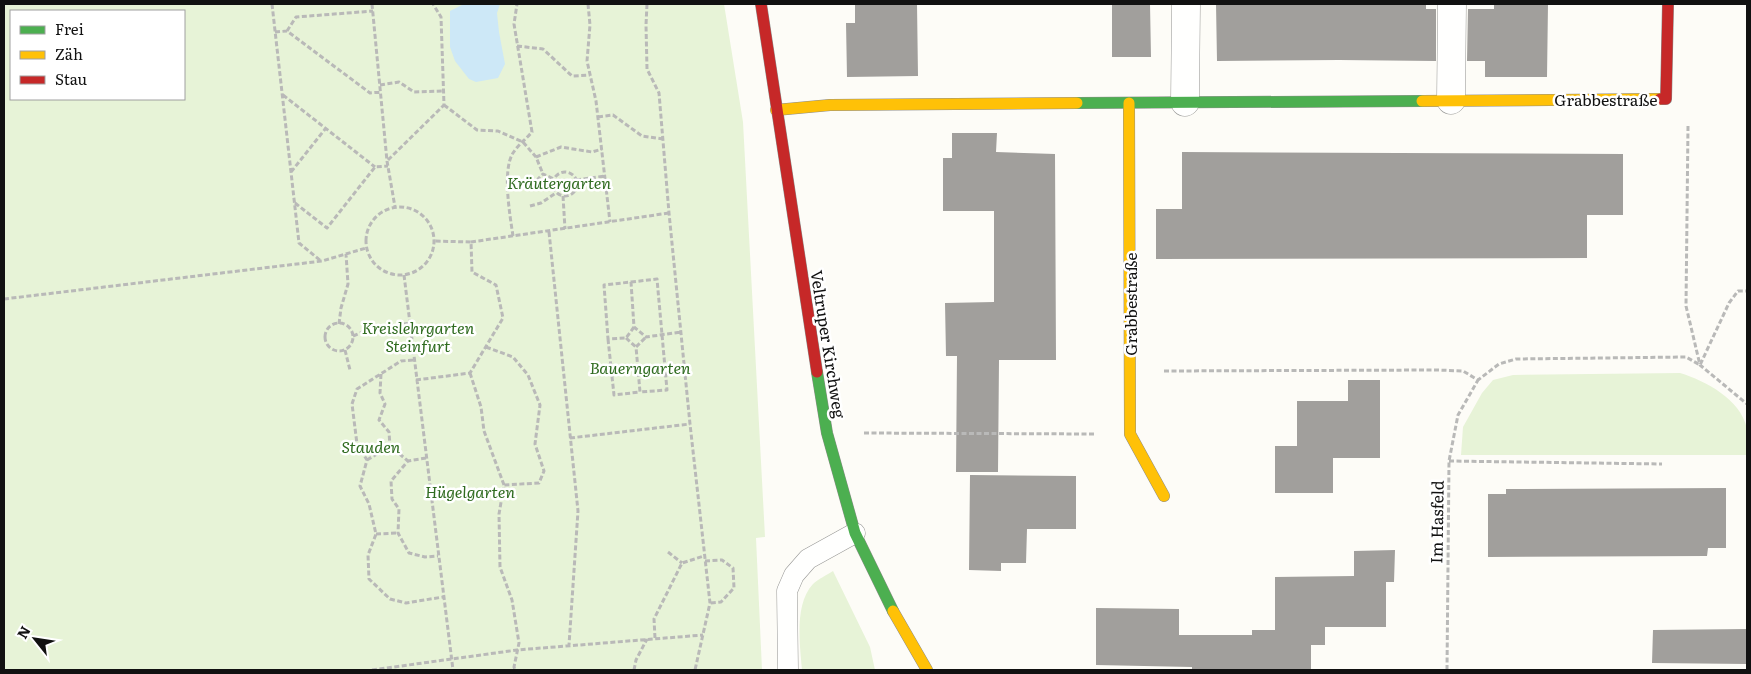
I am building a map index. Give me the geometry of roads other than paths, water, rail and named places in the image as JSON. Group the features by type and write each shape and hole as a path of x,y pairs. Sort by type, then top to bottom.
{"street":[{"name":"Veltruper Kirchweg","path":"761,4 827,433 855,533 891,608 927,670"},
{"path":"1185,102 1186,4"},
{"path":"1451,100 1452,4"},
{"name":"Grabbestraße","path":"776,110 830,105 1666,99 1668,4"},
{"name":"Grabbestraße","path":"1129,103 1130,434 1164,496"}],"lane":[{"path":"788,670 787,591 794,575 808,559 855,533"}],"water":[{"path":"464,4 500,4 497,13 505,64 498,78 476,82 469,79 455,61 450,47 450,11"}],"park label":[{"name":"Kräutergarten","path":"559,182"},
{"name":"Kreislehrgarten Steinfurt","path":"418,336"},
{"name":"Bauerngarten","path":"640,367"},
{"name":"Stauden","path":"371,446"},
{"name":"Hügelgarten","path":"470,491"}]}
